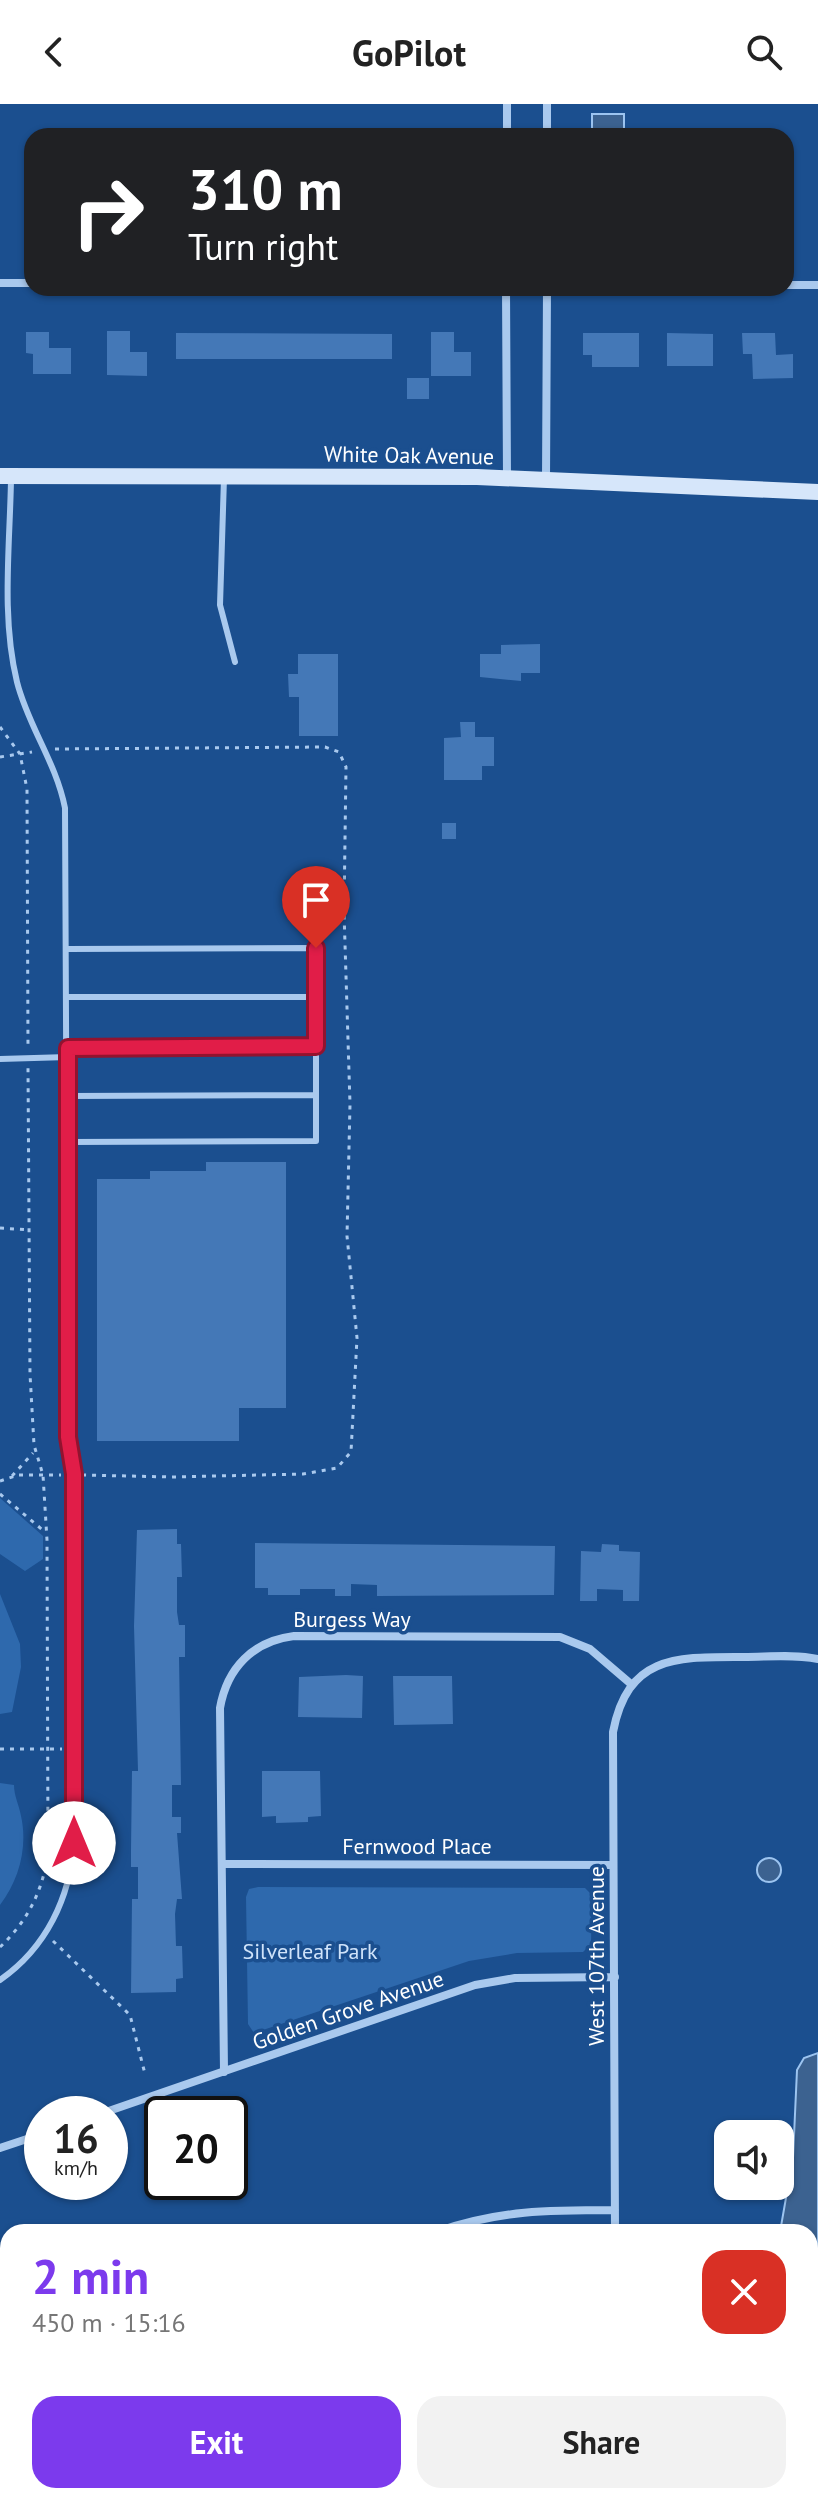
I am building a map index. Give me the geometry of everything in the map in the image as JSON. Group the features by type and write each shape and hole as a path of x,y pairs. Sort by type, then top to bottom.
{"street":[{"path":"507,104 507,128"},
{"path":"547,104 547,128"},
{"path":"0,283 24,283"},
{"path":"794,285 818,285"},
{"path":"506,296 507,478"},
{"path":"546,480 547,296"},
{"name":"White Oak Avenue","path":"6,476 507,478 818,492"},
{"name":"Burgess Way","path":"224,2072 222,1697 235,1668 267,1642 294,1636 560,1637 590,1649 631,1684"},
{"path":"631,1684 654,1666 682,1658 818,1659"},
{"name":"West 107th Avenue","path":"615,2224 613,1732 621,1700 631,1684"},
{"name":"Fernwood Place","path":"222,1864 613,1865"},
{"name":"Golden Grove Avenue","path":"128,2105 488,1982 615,1977"},
{"path":"0,2148 24,2140"},
{"path":"461,2224 514,2211 615,2210"}],"lane":[{"path":"224,475 220,605 235,662"},
{"path":"0,1980 18,1966 45,1933 63,1899 71,1872 74,1749 74,1474 68,1437 65,808 56,772 20,695 11,650 6,476"},
{"path":"68,949 316,948 316,1141 68,1142"},
{"path":"68,997 315,997"},
{"path":"68,1048 316,1046"},
{"path":"0,1059 68,1057"},
{"path":"68,1096 316,1095"}],"path":[{"path":"0,727 20,754 28,807 30,1352 35,1451 43,1475 48,1749 45,1872 29,1910 0,1947"},
{"path":"0,757 20,754"},
{"path":"0,1228 30,1230"},
{"path":"12,1476 35,1451"},
{"path":"0,1481 12,1476 43,1475"},
{"path":"0,1494 45,1532"},
{"path":"0,1749 74,1749"},
{"path":"45,1933 130,2015 145,2074"}],"green space":[{"path":"0,1498 43,1536 43,1559 25,1571 0,1554"},
{"path":"0,1594 20,1644 21,1667 12,1712 0,1714"},
{"path":"0,1783 14,1785 23,1839 17,1874 0,1905"},
{"name":"Silverleaf Park","path":"585,1888 592,1895 591,1944 583,1952 517,1953 469,1961 254,2033 248,2024 246,1897 249,1889"}],"shaded area":[{"path":"592,114 624,114 624,128 592,128"},
{"path":"769,1858 777,1862 781,1870 777,1878 769,1882 761,1878 757,1870 761,1862"},
{"path":"818,2053 818,2224 781,2224 786,2200 794,2200 797,2070 804,2058"}],"building":[{"path":"107,331 130,331 130,352 147,352 147,376 107,375"},
{"path":"26,332 49,332 49,348 71,348 71,374 33,374 33,354 26,353"},
{"path":"431,332 454,332 454,352 471,352 471,376 431,376"},
{"path":"176,333 392,334 392,359 176,359"},
{"path":"583,333 639,333 639,367 592,367 592,355 583,355"},
{"path":"667,333 713,334 713,366 667,366"},
{"path":"742,333 775,333 776,355 793,354 793,378 753,379 752,354 743,354"},
{"path":"407,378 429,378 429,399 407,399"},
{"path":"540,644 540,673 521,673 521,681 480,677 480,654 501,654 501,645"},
{"path":"298,654 338,654 338,736 299,736 299,697 289,697 288,674 298,674"},
{"path":"460,722 475,722 475,737 494,737 494,766 482,766 482,780 444,780 444,738 461,737"},
{"path":"442,823 456,823 456,839 442,839"},
{"path":"206,1162 286,1162 286,1408 239,1408 239,1441 97,1441 97,1179 150,1179 150,1171 206,1171"},
{"path":"177,1529 177,1544 181,1544 182,1577 177,1577 177,1612 179,1625 185,1625 185,1657 179,1657 181,1785 172,1785 172,1817 181,1817 181,1833 177,1833 182,1899 177,1899 175,1914 176,1946 182,1946 183,1978 176,1979 176,1992 131,1993 132,1899 138,1899 138,1867 131,1867 132,1771 138,1771 134,1626 137,1530"},
{"path":"255,1543 555,1546 554,1595 377,1596 377,1585 351,1584 351,1596 335,1596 335,1589 300,1589 300,1595 268,1595 268,1588 255,1588"},
{"path":"602,1544 619,1545 619,1551 640,1552 639,1601 623,1601 623,1590 597,1589 597,1601 580,1601 581,1551 601,1552"},
{"path":"363,1676 362,1718 298,1717 299,1677"},
{"path":"393,1676 452,1676 453,1724 394,1725"},
{"path":"262,1771 320,1771 321,1816 308,1817 308,1822 276,1823 276,1816 262,1817"}],"route":[{"path":"74,1843 74,1474 68,1437 68,1048 316,1046 316,948"}]}
